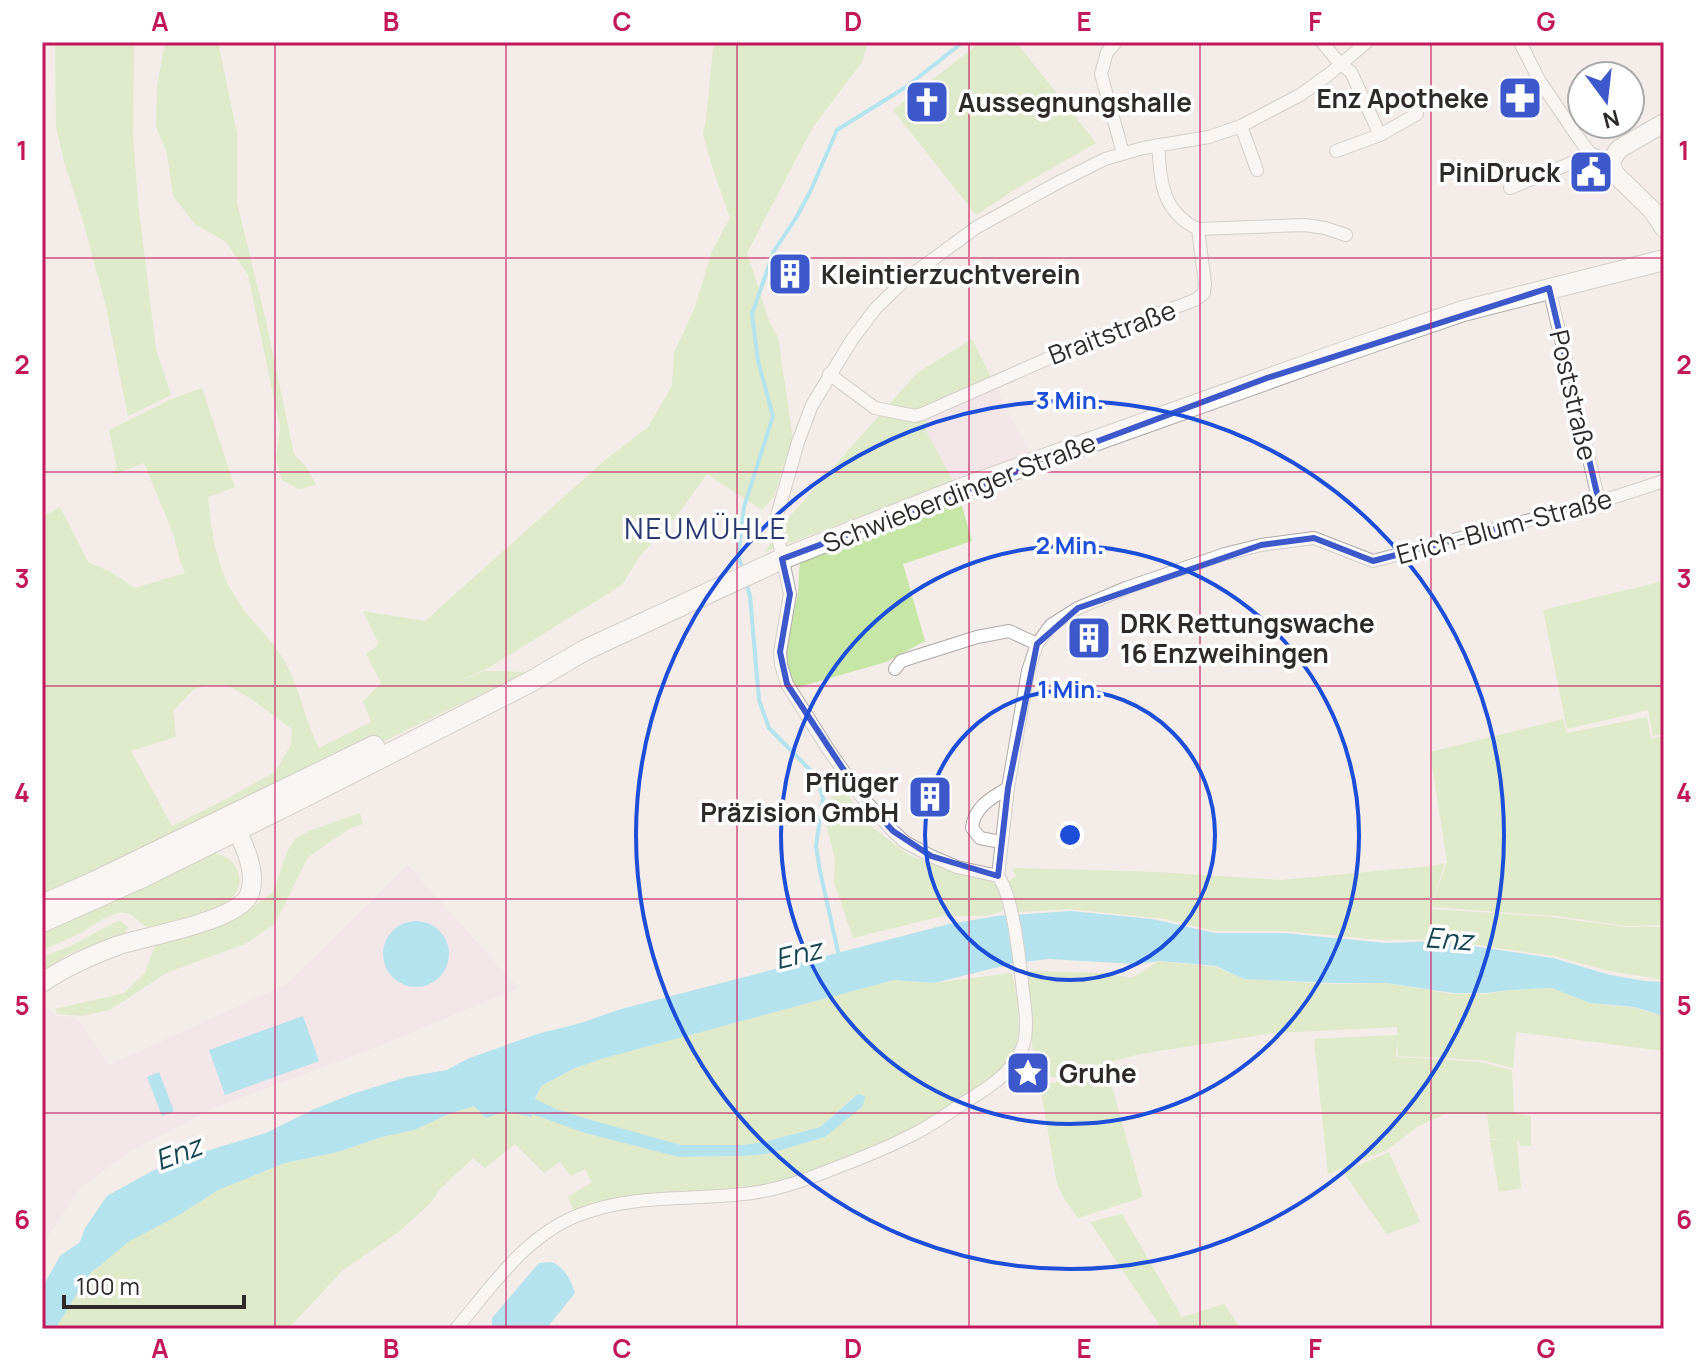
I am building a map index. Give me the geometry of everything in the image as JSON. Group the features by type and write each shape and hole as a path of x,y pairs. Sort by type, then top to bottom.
{"main road":[{"name":"Schwieberdinger Straße","path":"42,922 143,877 240,817 468,715 585,650 782,559 960,489 1463,311 1664,260"},
{"path":"42,905 212,825 240,817"}],"street":[{"path":"1116,42 1107,52 1101,74 1123,153"},
{"path":"1322,42 1351,72 1380,135"},
{"path":"456,1329 506,1269 534,1242 576,1216 620,1203 742,1194 796,1184 869,1155 928,1126 987,1088 1014,1064 1025,1041 1021,974 1007,891 998,876 957,867 931,856 905,842 893,831 861,796 787,684 780,652 790,594 775,523 798,442 812,405 862,324 906,279 966,234 1096,163 1123,153 1209,137 1241,126 1300,95 1367,42"},
{"path":"1520,42 1545,89 1590,153 1610,162 1615,174 1652,210 1664,228"},
{"path":"1336,151 1380,135 1417,114"},
{"path":"1610,162 1619,149 1664,123"},
{"path":"1241,126 1257,170"},
{"path":"1158,145 1160,179 1170,206 1184,222 1198,229 1305,225 1346,235"},
{"path":"1510,188 1590,153"},
{"name":"Braitstraße","path":"829,374 875,408 915,416 922,414 1097,337 1195,300 1204,293 1205,284 1198,229"},
{"name":"Poststraße","path":"1549,288 1599,502"},
{"name":"Erich-Blum-Straße","path":"998,876 1008,788 1028,671 1037,644 1051,625 1078,608 1126,588 1249,548 1314,538 1373,561 1599,502 1664,481"},
{"path":"895,669 901,661 977,637 1009,631 1037,644"},
{"path":"1001,842 980,838 972,828 973,818 984,803 1008,788"},
{"path":"42,983 97,953 218,917 238,908 249,894 252,879 240,817"}],"highlighted area":[{"path":"1549,288 1599,502 1373,561 1314,538 1261,545 1078,608 1037,644 1008,788 998,876 931,856 893,831 861,796 787,684 780,652 790,594 782,559 1267,378"}],"shaded area":[{"path":"995,385 1032,457 954,482 926,431 927,415"},
{"path":"408,865 518,988 382,1045 214,1108 132,1150 80,1188 42,1246 43,1004 56,1016 76,1017 109,1065 287,984"}],"green space":[{"path":"55,42 134,42 133,135 138,202 156,349 171,395 128,416 105,303 56,127"},
{"path":"167,42 218,42 237,133 237,203 294,454 307,468 316,485 299,489 282,480 276,459 280,427 248,275 226,242 196,225 173,196 167,154 156,126 157,87"},
{"path":"716,42 868,42 862,62 813,127 747,253 770,323 778,337 793,439 774,496 762,510 707,474 676,517 639,557 622,585 490,667 453,684 484,671 526,672 42,905 42,517 60,507 88,562 135,588 185,573 174,536 144,463 113,475 117,467 109,430 176,397 202,388 235,487 208,497 216,549 229,586 285,662 319,748 371,722 363,701 381,683 366,654 378,642 363,611 425,621 604,461 648,427 672,386 674,353 695,307 712,251 730,218 703,134","holes":["206,685 227,685 292,729 291,745 275,772 172,826 131,751 176,737 173,711 194,689"]},
{"path":"981,42 1016,42 1096,143 976,215 893,110"},
{"path":"972,339 995,385 927,416 926,431 954,482 765,552 784,523 917,373"},
{"path":"959,496 972,541 903,564 925,641 886,662 792,689 785,650 798,594 800,559"},
{"path":"1664,581 1664,733 1653,736 1648,710 1567,729 1543,610"},
{"path":"1647,717 1651,739 1664,736 1664,925 1626,926 1557,916 1431,907 1447,862 1430,752 1563,719 1567,733"},
{"path":"847,794 874,829 911,856 956,873 988,879 995,884 1003,911 986,916 942,916 853,938 834,882 835,859 826,824 831,797"},
{"path":"360,813 363,824 349,829 308,857 275,924 245,944 166,973 110,1010 81,1016 57,1014 55,1009 124,993 145,973 155,945 234,920 273,892 295,839"},
{"path":"208,853 220,854 230,860 240,878 238,889 223,904 200,915 153,928 127,913 115,914 42,950 42,926"},
{"path":"1445,863 1430,909 1551,917 1626,927 1664,927 1664,980 1610,971 1554,956 1437,939 1384,940 1284,931 1215,931 1164,919 1069,909 1018,912 1008,882 1016,876 1012,868 1157,872 1281,880"},
{"path":"121,921 128,927 125,933 69,954 42,971 42,957"},
{"path":"1159,961 1216,967 1244,979 1335,984 1386,983 1453,994 1552,988 1590,1003 1635,1008 1664,1016 1664,1051 1516,1032 1513,1068 1481,1060 1398,1056 1397,1039 1396,1057 1480,1062 1512,1070 1514,1113 1531,1116 1531,1146 1520,1146 1517,1141 1521,1188 1499,1192 1490,1140 1505,1140 1490,1139 1487,1114 1445,1114 1417,1127 1387,1150 1328,1174 1314,1039 1397,1035 1397,1027 1273,1033 1140,1054 1055,1077 1045,1076 1031,1040 1027,971 1105,973 1132,978"},
{"path":"1012,973 1019,1029 1014,1054 1000,1071 917,1133 796,1184 576,1216 568,1197 592,1182 585,1169 571,1176 560,1162 544,1173 515,1144 485,1168 473,1158 440,1189 430,1204 397,1233 343,1270 288,1329 55,1329 91,1272 127,1242 181,1214 218,1190 285,1163 338,1152 414,1130 474,1106 531,1117 532,1113 585,1133 679,1157 767,1154 825,1137 857,1094 820,1127 742,1145 681,1145 625,1131 535,1100 541,1086 601,1059 894,980 934,983"},
{"path":"1107,1070 1143,1197 1078,1218 1057,1184 1040,1086"},
{"path":"1389,1152 1420,1222 1387,1234 1343,1172"},
{"path":"1122,1214 1182,1317 1224,1304 1241,1329 1162,1329 1090,1222"}],"water":[{"path":"1071,911 1152,919 1215,933 1284,933 1386,943 1439,941 1553,958 1610,975 1664,982 1664,1016 1634,1007 1590,1003 1552,988 1453,993 1386,983 1244,979 1216,966 1160,961 1136,964 1048,959 1015,963 934,983 894,980 601,1059 541,1086 535,1099 556,1109 681,1145 742,1145 820,1127 858,1094 865,1096 863,1106 825,1137 767,1154 679,1157 585,1133 532,1114 531,1117 505,1111 486,1118 474,1106 414,1130 338,1152 285,1163 218,1190 128,1242 91,1272 55,1329 42,1329 42,1288 60,1256 80,1242 85,1228 107,1196 152,1171 266,1133 352,1094 407,1077 447,1070 467,1059 537,1034 621,1009 949,924 997,916"},
{"path":"416,921 439,931 449,954 439,977 416,987 393,977 383,954 393,931"},
{"path":"303,1016 319,1061 225,1095 209,1050"},
{"path":"159,1072 174,1111 162,1116 147,1077"},
{"path":"551,1262 566,1274 575,1293 546,1329 492,1329 492,1318 539,1263"}],"waterway":[{"path":"743,570 738,556 744,507 773,416 758,361 752,314 774,251 811,190 837,130 906,87 963,42"},
{"path":"746,583 750,596 759,700 769,728 816,776 823,798 816,846 839,956"}],"place":[{"name":"Enz Apotheke","path":"1520,98"},
{"name":"Aussegnungshalle","path":"927,102"},
{"name":"PiniDruck","path":"1591,172"},
{"name":"Kleintierzuchtverein","path":"790,274"},
{"name":"DRK Rettungswache 16 Enzweihingen","path":"1089,638"},
{"name":"Pflüger Präzision GmbH","path":"930,797"},
{"name":"Gruhe","path":"1028,1073"}],"district":[{"name":"NEUMÜHLE","path":"706,528"}],"water label":[{"name":"Enz","path":"1449,938"},
{"name":"Enz","path":"798,953"},
{"name":"Enz","path":"178,1152"}]}
